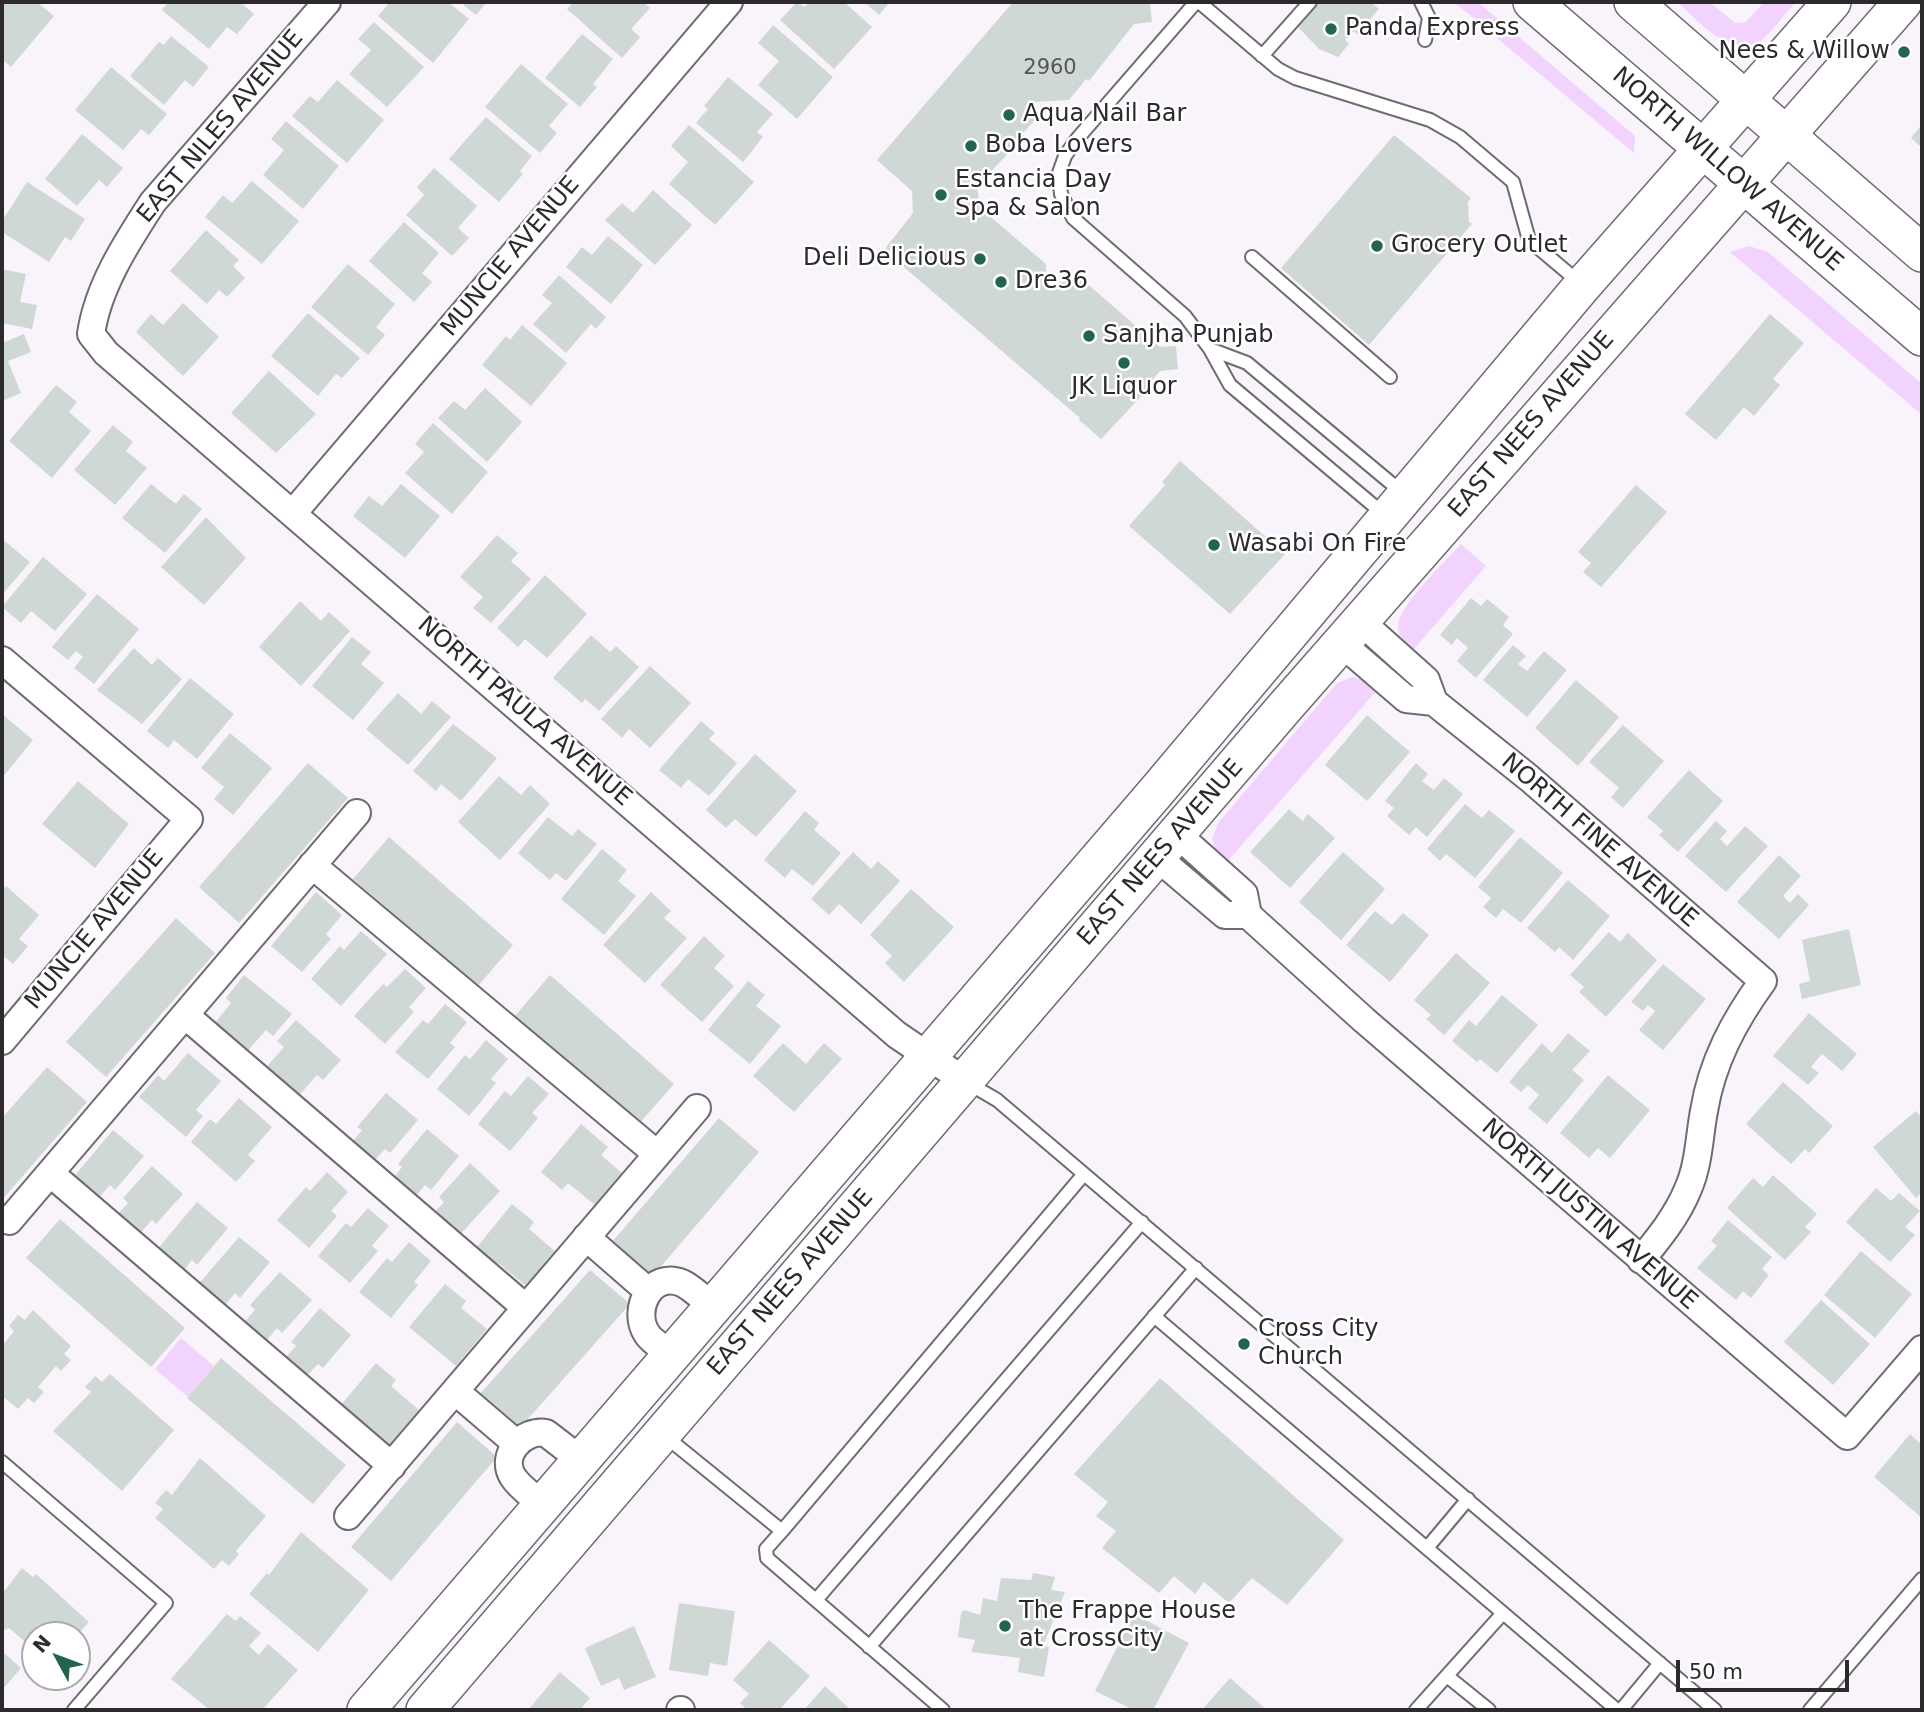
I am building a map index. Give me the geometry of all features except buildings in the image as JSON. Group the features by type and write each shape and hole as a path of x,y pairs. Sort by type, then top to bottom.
{"main road":[{"name":"NORTH WILLOW AVENUE","path":"1532,2 1922,337"},
{"path":"1633,2 1922,253"},
{"name":"EAST NEES AVENUE","path":"366,1710 1156,792 1395,505 1700,149 1832,2"},
{"name":"EAST NEES AVENUE","path":"425,1710 1350,632 1903,2"},
{"path":"1350,632 1357,590 1403,530 1406,505 1395,505"},
{"path":"397,1710 501,1586 543,1505"}],"street":[{"name":"EAST NILES AVENUE","path":"91,334 95,307 134,231 153,201 327,2"},
{"name":"MUNCIE AVENUE","path":"293,513 729,2"},
{"name":"NORTH PAULA AVENUE","path":"91,334 106,353 897,1035 965,1081"},
{"name":"NORTH FINE AVENUE","path":"1350,632 1426,680 1434,702 1529,778 1763,981 1726,1038 1704,1111 1700,1147 1689,1189 1670,1223 1641,1260"},
{"name":"MUNCIE AVENUE","path":"2,660 189,819 2,1041"},
{"path":"9,1221 357,813"},
{"name":"NORTH JUSTIN AVENUE","path":"1168,847 1225,915 1248,915 1364,1020 1847,1436 1922,1349"},
{"path":"312,865 657,1154"},
{"path":"185,1015 526,1308"},
{"path":"348,1516 697,1108"},
{"path":"50,1173 391,1466"},
{"path":"586,1237 648,1291"},
{"path":"673,1355 648,1335 640,1319 642,1303 648,1291 667,1281 680,1282 713,1307"},
{"path":"455,1391 517,1444"},
{"path":"543,1505 513,1477 509,1467 517,1444 527,1434 546,1433 581,1460"}],"lane":[{"path":"1395,505 1230,385 1210,349 1185,316 1073,218 1060,184 1065,156 1077,139 1197,2 1262,56 1295,78 1430,120 1460,136 1513,182 1529,240 1583,286"},
{"path":"1262,56 1310,2"},
{"path":"1421,2 1429,18 1425,40"},
{"path":"1252,257 1390,377"},
{"path":"1210,349 1247,363 1395,505"},
{"path":"965,1081 998,1100 1715,1710"},
{"path":"943,1710 765,1554 1084,1174"},
{"path":"816,1600 1142,1223"},
{"path":"869,1647 1196,1268"},
{"path":"1154,1316 1619,1710 1660,1663"},
{"path":"662,1433 782,1531"},
{"path":"2,1462 166,1603 74,1710"},
{"path":"1427,1548 1468,1499"},
{"path":"1810,1710 1922,1579"},
{"path":"1416,1710 1503,1613"},
{"path":"1447,1676 1489,1710"}],"shaded area":[{"path":"1454,2 1478,2 1635,136 1634,153"},
{"path":"1677,2 1710,2 1735,23 1746,22 1764,2 1796,2 1763,39 1752,46 1740,47 1717,37"},
{"path":"1749,246 1768,252 1922,384 1922,415 1730,252"},
{"path":"1461,544 1486,566 1413,650 1399,634 1400,618 1414,596"},
{"path":"1352,677 1368,682 1378,689 1226,863 1217,854 1212,839 1218,823 1337,683"},
{"path":"181,1338 214,1366 188,1397 155,1369"}],"place":[{"name":"Panda Express","path":"1331,29"},
{"name":"Nees & Willow","path":"1904,52"},
{"name":"Aqua Nail Bar","path":"1009,115"},
{"name":"Boba Lovers","path":"971,146"},
{"name":"Estancia Day Spa & Salon","path":"941,195"},
{"name":"Grocery Outlet","path":"1377,246"},
{"name":"Deli Delicious","path":"980,259"},
{"name":"Dre36","path":"1001,282"},
{"name":"Sanjha Punjab","path":"1089,336"},
{"name":"JK Liquor","path":"1124,363"},
{"name":"Wasabi On Fire","path":"1214,545"},
{"name":"Cross City Church","path":"1244,1344"},
{"name":"The Frappe House at CrossCity","path":"1005,1626"}]}
